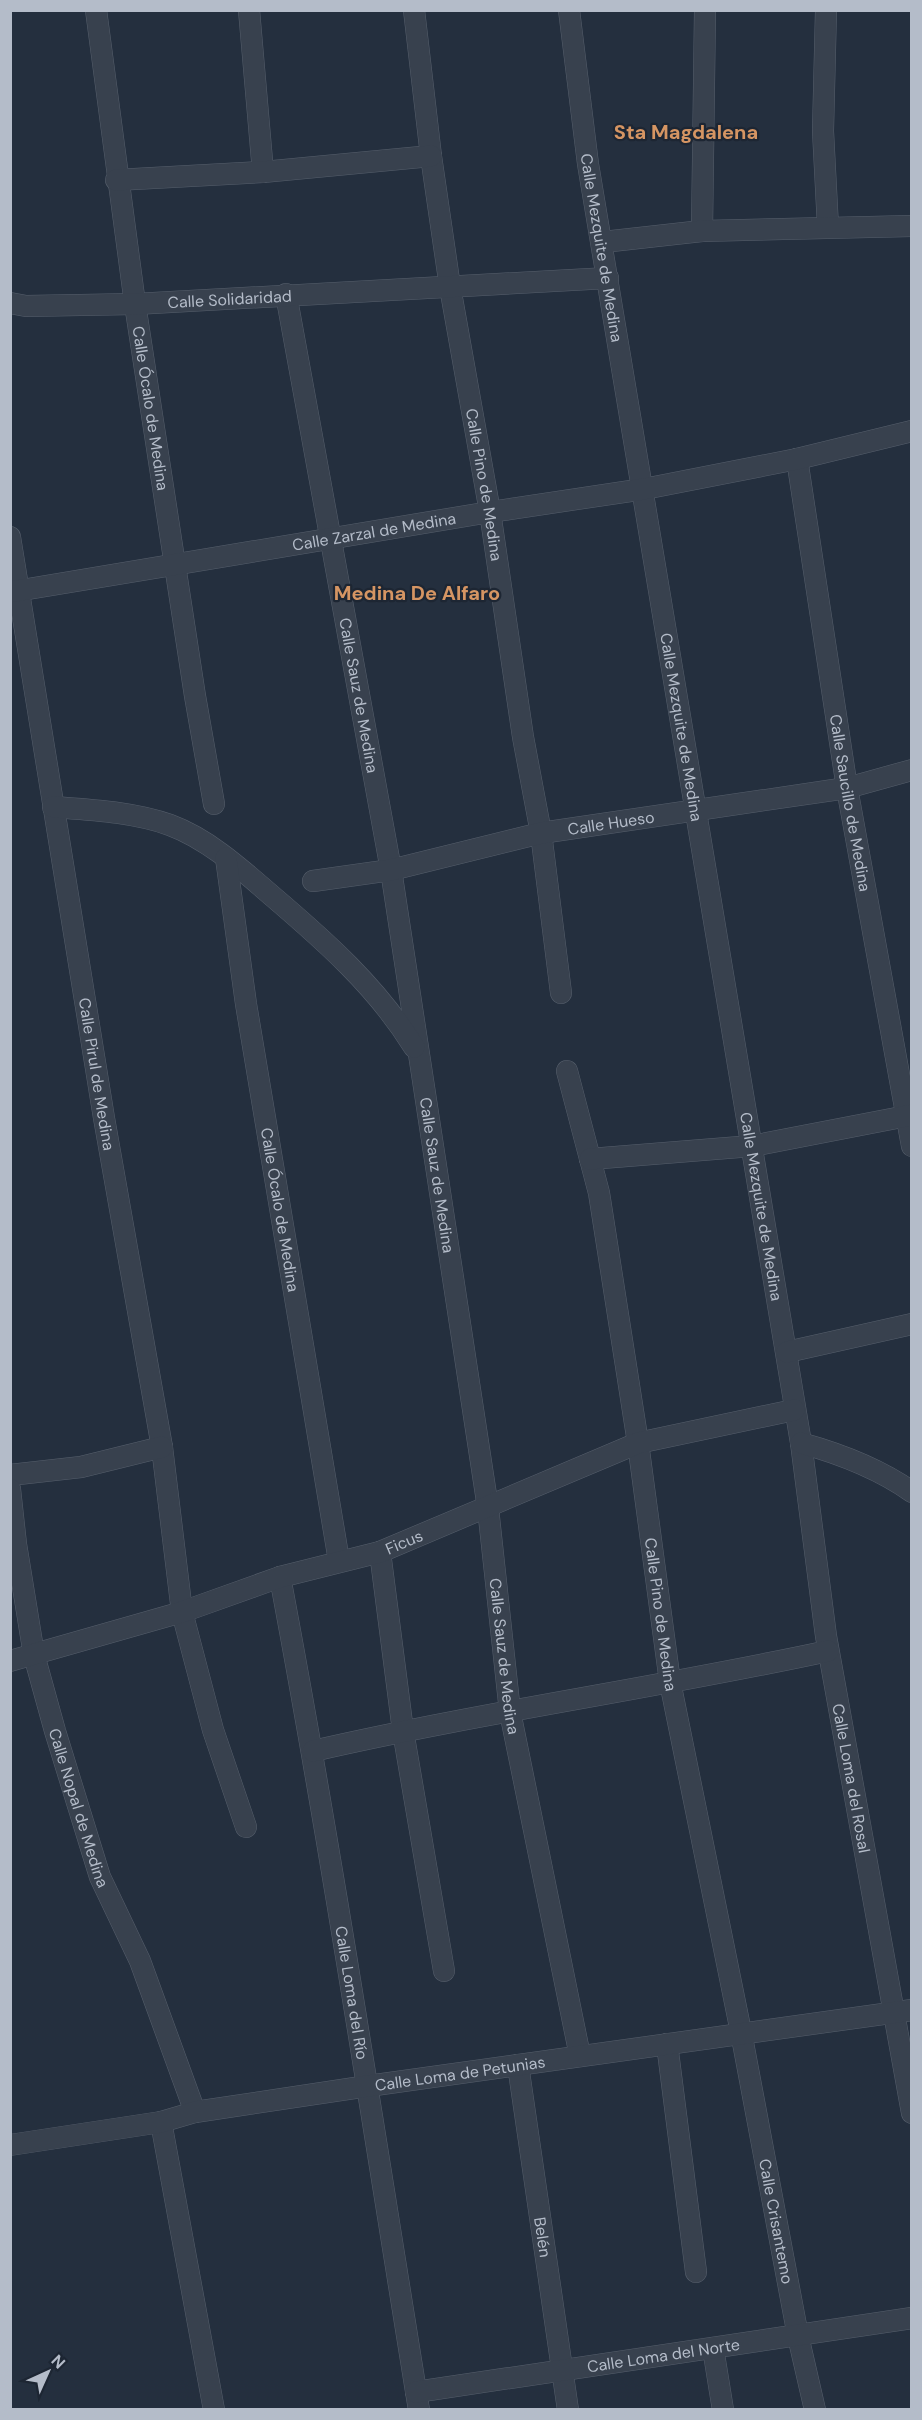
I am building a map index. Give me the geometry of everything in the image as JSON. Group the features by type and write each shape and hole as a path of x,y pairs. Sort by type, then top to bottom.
{"street":[{"name":"Calle Ócalo de Medina","path":"96,10 135,304 174,564 214,804"},
{"path":"249,10 263,172"},
{"name":"Calle Pino de Medina","path":"414,10 431,156 450,287 490,512 523,737 541,833 561,993"},
{"name":"Calle Mezquite de Medina","path":"569,10 588,164 603,242 801,1443"},
{"path":"702,231 705,10"},
{"path":"826,10 823,130 828,227"},
{"path":"117,180 263,172 431,156"},
{"path":"603,242 702,231 912,226"},
{"name":"Calle Solidaridad","path":"10,303 26,306 135,304 608,278"},
{"name":"Calle Sauz de Medina","path":"286,294 391,870 488,1508 510,1712 580,2056"},
{"name":"Calle Zarzal de Medina","path":"15,592 490,512 644,489 797,459 912,431"},
{"name":"Calle Saucillo de Medina","path":"797,459 847,788 912,1146"},
{"name":"Calle Pirul de Medina","path":"10,537 15,592 162,1447 182,1612 213,1730 246,1827"},
{"name":"Calle Hueso","path":"313,881 391,870 541,833 847,788 912,770"},
{"path":"53,807 151,819 199,839 226,858 350,965 377,995 419,1055"},
{"name":"Calle Ócalo de Medina","path":"226,858 246,1004 339,1561"},
{"name":"Calle Pino de Medina","path":"567,1071 599,1193 638,1443 670,1682 741,2032"},
{"path":"590,1159 753,1146 908,1115"},
{"path":"786,1352 912,1324"},
{"name":"Ficus","path":"10,1661 182,1612 280,1577 380,1552 638,1443 794,1410"},
{"path":"801,1443 836,1452 887,1475 912,1492"},
{"name":"Calle Loma del Rosal","path":"801,1443 828,1651 903,2011 912,2113"},
{"path":"10,1475 81,1467 162,1447"},
{"name":"Calle Nopal de Medina","path":"10,1489 16,1544 34,1655 100,1877 140,1961 195,2112"},
{"path":"380,1552 404,1731 444,1971"},
{"name":"Calle Loma del Río","path":"280,1577 313,1751 369,2086 417,2401"},
{"path":"313,1751 404,1731 828,1651"},
{"name":"Calle Loma de Petunias","path":"10,2145 161,2122 195,2112 741,2032 903,2011"},
{"name":"Calle Crisantemo","path":"741,2032 798,2336 815,2409"},
{"path":"667,2044 696,2272"},
{"name":"Belén","path":"519,2065 568,2409"},
{"path":"161,2122 214,2409"},
{"name":"Calle Loma del Norte","path":"417,2401 562,2371 912,2318"},
{"path":"712,2348 723,2409"}],"district":[{"name":"Sta Magdalena","path":"686,132"},
{"name":"Medina De Alfaro","path":"417,593"}]}
